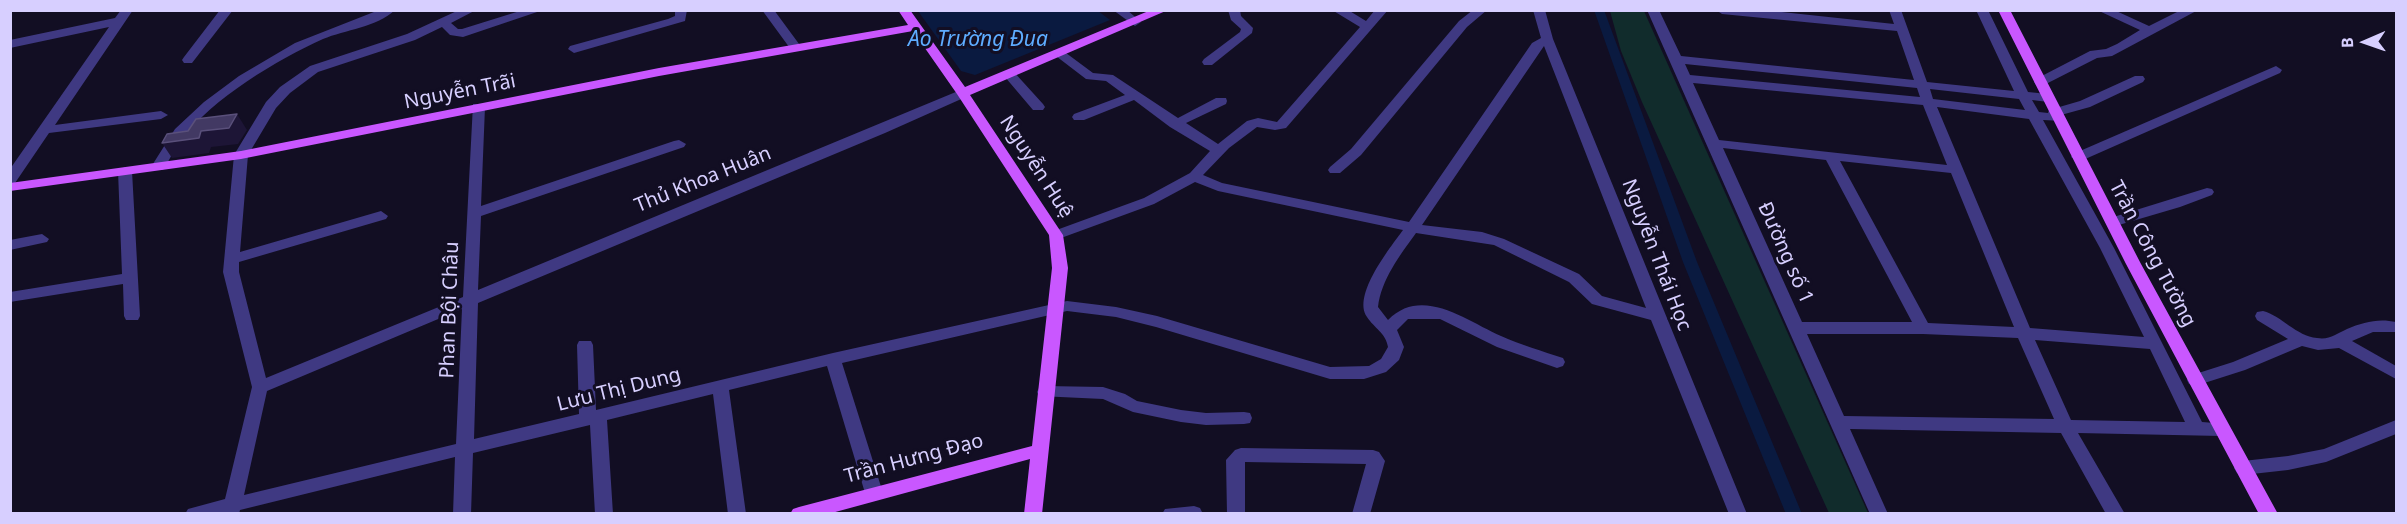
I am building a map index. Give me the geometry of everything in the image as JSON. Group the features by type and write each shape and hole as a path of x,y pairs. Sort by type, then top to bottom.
{"main road":[{"name":"Nguyễn Huệ","path":"904,10 963,93 1056,235 1060,268 1033,513"},
{"name":"Thủ Khoa Huân","path":"963,93 1162,10"},
{"name":"Trần Công Tường","path":"2004,10 2053,110 2195,380 2269,513"},
{"name":"Nguyễn Trãi","path":"10,187 241,155 478,107 916,27"},
{"name":"Trần Hưng Đạo","path":"799,513 1020,454 1041,451"}],"street":[{"path":"188,60 226,10"},
{"path":"158,167 179,134 200,114 281,55 317,37 368,21 389,10"},
{"path":"231,508 260,387 234,285 232,259 241,155 271,105 285,90 314,69 411,37 470,10"},
{"path":"443,22 454,32 463,33 537,10"},
{"path":"574,49 672,22 681,18 681,10"},
{"path":"768,10 796,48"},
{"path":"1119,10 1135,22"},
{"path":"1209,62 1246,33 1247,28 1235,17 1234,10"},
{"path":"1338,10 1369,27"},
{"path":"1056,235 1149,201 1195,176 1219,151 1254,123 1263,123 1272,127 1281,125 1382,10"},
{"path":"1335,170 1356,152 1463,24 1481,10"},
{"name":"Nguyễn Thái Học","path":"1539,10 1547,39 1738,513"},
{"name":"Đường số 1","path":"1653,10 1879,513"},
{"path":"1722,10 1798,14 1902,28"},
{"path":"1895,10 1928,102 2024,333 2066,428 2116,513"},
{"name":"Trần Công Tường","path":"1982,10 2033,115 2107,248 2154,344 2180,390 2196,428"},
{"path":"2103,10 2149,30"},
{"path":"2040,82 2094,54 2108,53 2121,47 2188,11"},
{"path":"10,44 124,16"},
{"path":"10,180 124,16"},
{"path":"1547,39 1536,46 1390,261 1370,300 1370,310 1373,316 1389,329 1403,314 1425,311 1442,313 1456,317 1491,339 1557,362"},
{"path":"1058,53 1087,75 1109,78 1175,124 1219,151"},
{"path":"1675,59 2023,95 2053,110"},
{"path":"2078,157 2276,70"},
{"path":"1009,74 1038,107"},
{"path":"1685,78 1928,102 2033,115 2085,104 2139,79"},
{"name":"Thủ Khoa Huân","path":"260,387 880,130 963,93"},
{"path":"1079,117 1133,96"},
{"path":"1175,124 1221,101"},
{"name":"Phan Bội Châu","path":"462,513 478,107"},
{"path":"44,130 161,115"},
{"path":"1713,143 1958,170"},
{"path":"474,213 679,144"},
{"path":"1831,157 1923,328"},
{"path":"125,171 132,316"},
{"path":"1195,176 1218,187 1439,233 1482,237 1499,242 1574,278 1597,300 1657,316"},
{"path":"2112,222 2175,204 2207,192"},
{"path":"232,259 381,216"},
{"path":"10,245 42,239"},
{"path":"10,297 130,278"},
{"name":"Lưu Thị Dung","path":"194,513 231,508 466,448 1054,308 1080,306 1116,312 1330,373 1358,375 1381,368 1393,355 1396,342 1389,329"},
{"path":"2262,316 2301,340 2318,344 2341,342 2397,373"},
{"path":"2341,342 2350,334 2372,326 2393,327"},
{"path":"1795,328 1923,328 2024,333 2154,344"},
{"path":"2195,380 2240,366 2301,340"},
{"path":"585,345 604,513"},
{"path":"833,359 874,493"},
{"path":"720,387 737,513"},
{"path":"1045,392 1103,393 1133,406 1181,416 1206,419 1244,418"},
{"path":"1838,422 2066,428 2221,429"},
{"path":"2243,468 2288,463 2326,455 2397,428"},
{"path":"1236,513 1236,460 1241,455 1373,457 1376,461 1361,513"},
{"path":"1172,513 1194,513"}],"green space":[{"path":"1610,11 1644,11 1868,513 1829,513 1642,102 1621,51"}],"water":[{"name":"Ao Trường Đua","path":"918,11 1098,11 1110,20 975,75 961,71"}],"building":[{"path":"237,114 229,128 201,131 199,138 162,143 167,134 188,131 196,119"}],"waterway":[{"path":"1599,10 1690,262 1794,514"}]}
